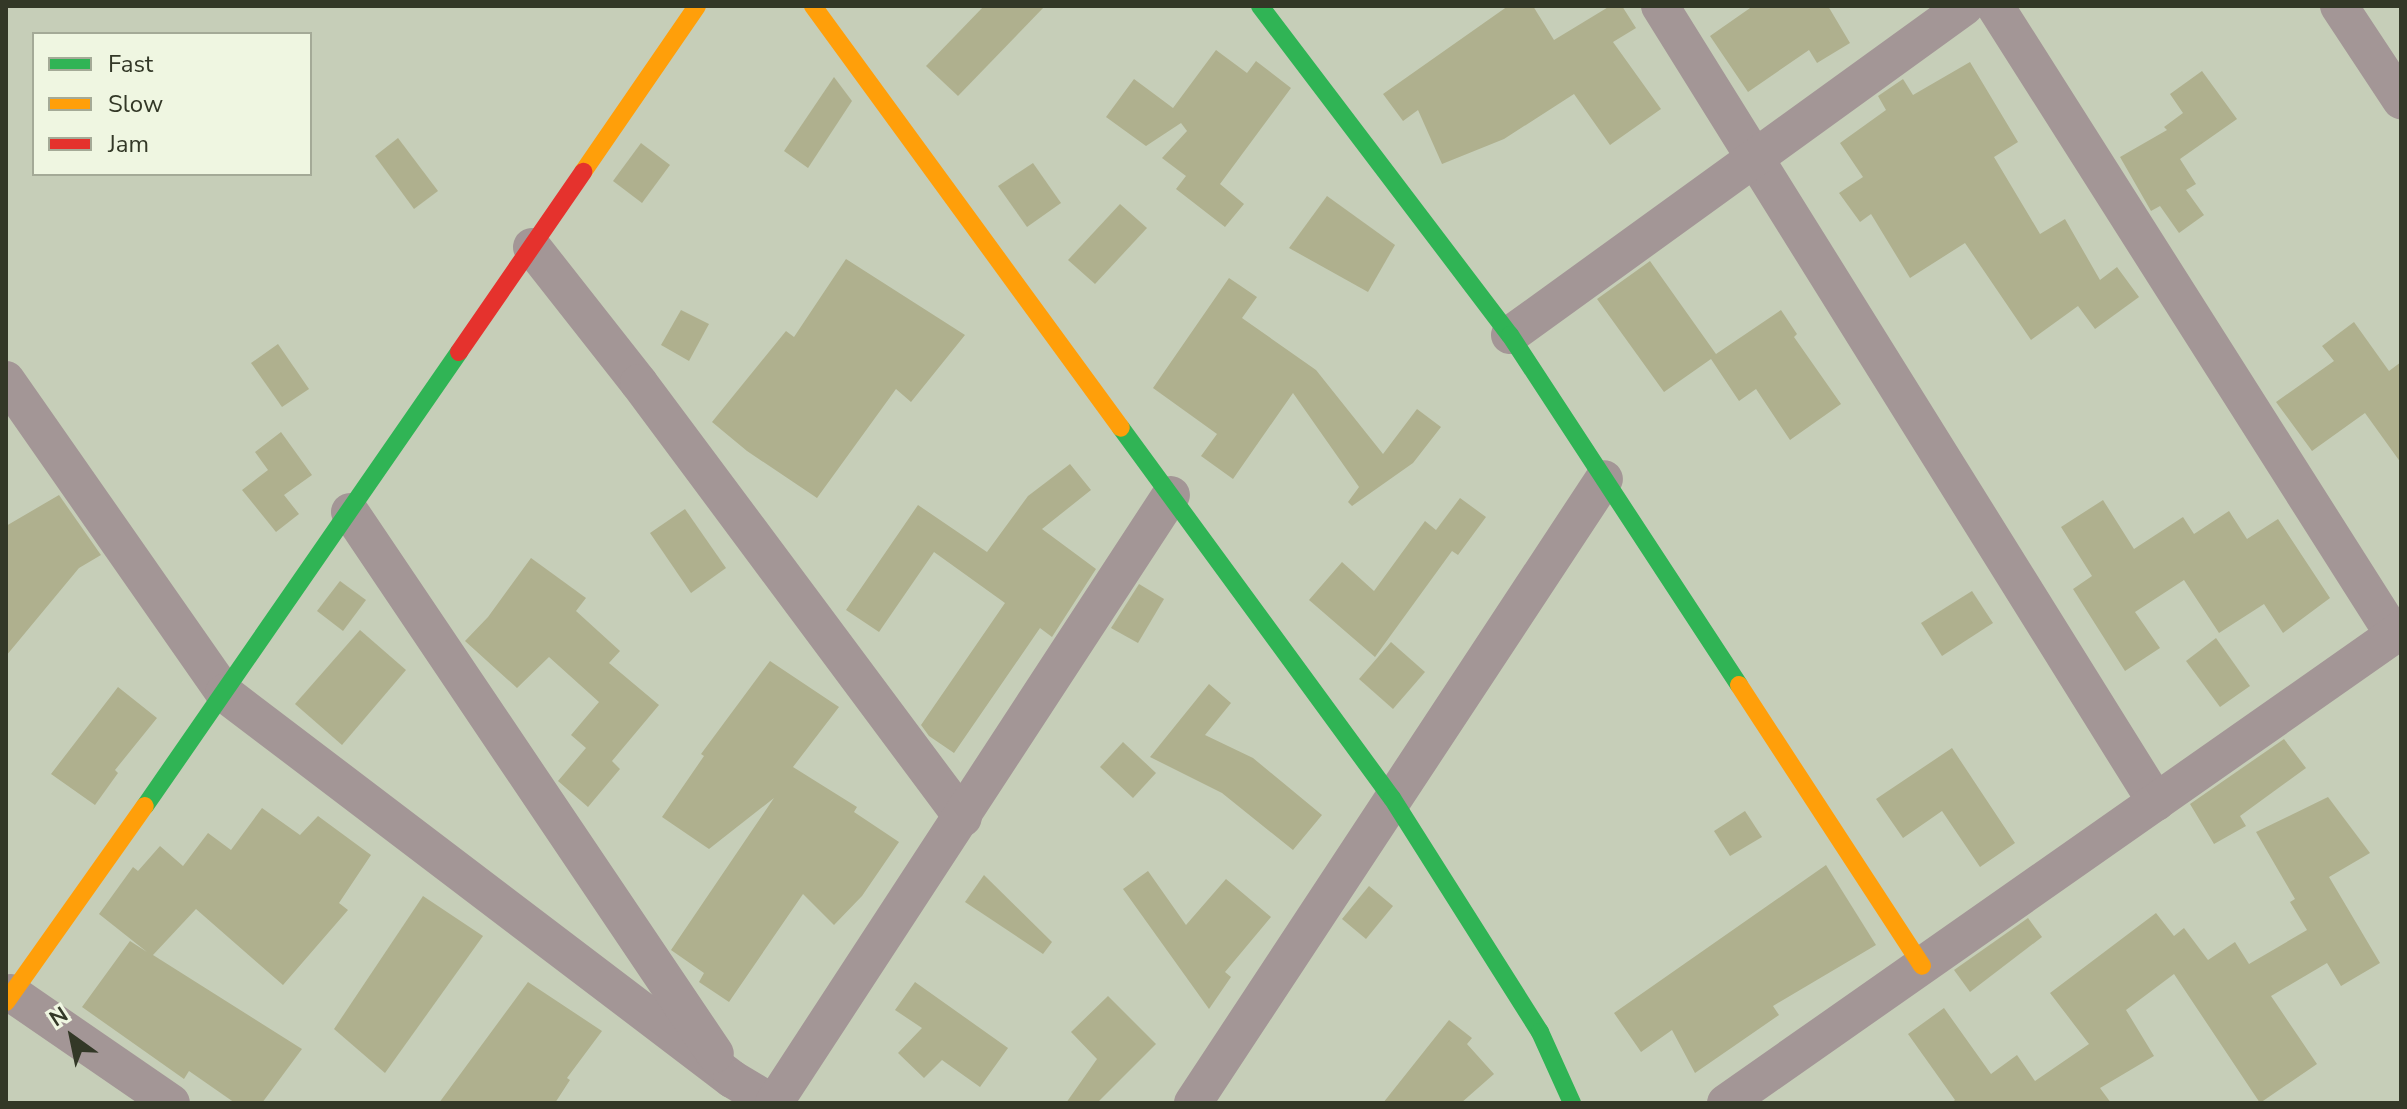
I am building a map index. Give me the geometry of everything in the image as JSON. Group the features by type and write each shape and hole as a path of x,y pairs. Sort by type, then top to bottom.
{"street":[{"path":"171,1103 9,997 350,512 697,6"},
{"path":"813,6 1392,798 1540,1032 1572,1103"},
{"path":"1260,6 1510,335 1922,966"},
{"path":"1660,6 2156,802"},
{"path":"1510,335 1965,6"},
{"path":"1726,1103 2398,633 1995,6"},
{"path":"2339,6 2401,100"},
{"path":"532,247 639,383 963,818"},
{"path":"7,384 224,693 732,1079 773,1103 963,818 1171,495"},
{"path":"1193,1103 1604,479"},
{"path":"350,512 732,1079"}],"building":[{"path":"984,6 1045,6 958,96 926,66"},
{"path":"1508,6 1533,6 1554,40 1610,6 1622,6 1636,28 1613,42 1661,109 1610,145 1574,94 1504,139 1442,164 1418,110 1403,121 1383,94"},
{"path":"1753,6 1828,6 1850,43 1817,63 1809,50 1748,92 1710,36"},
{"path":"1216,50 1247,73 1256,61 1291,88 1220,184 1244,204 1225,227 1176,189 1186,176 1162,158 1187,131 1181,123 1146,146 1106,117 1134,79 1173,108"},
{"path":"1970,62 2018,142 1994,157 2040,234 2065,219 2100,280 2117,267 2139,297 2095,329 2078,306 2031,340 1965,243 1910,278 1871,214 1860,222 1839,193 1863,177 1840,143 1886,110 1878,96 1903,79 1913,95"},
{"path":"2202,71 2237,119 2180,159 2196,184 2186,190 2204,215 2179,233 2160,206 2151,211 2120,157 2167,130 2164,127 2183,113 2170,94"},
{"path":"834,77 852,101 808,168 784,151"},
{"path":"398,138 438,191 414,209 375,156"},
{"path":"641,143 670,165 642,203 613,181"},
{"path":"1033,163 1061,203 1027,227 998,186"},
{"path":"1327,196 1395,245 1368,292 1289,248"},
{"path":"1120,204 1147,228 1095,284 1068,260"},
{"path":"846,259 965,335 911,402 896,389 817,498 747,451 712,422 786,331 794,337"},
{"path":"1650,261 1716,354 1781,310 1797,334 1794,337 1841,404 1790,440 1756,389 1739,401 1711,359 1664,392 1597,299"},
{"path":"1229,278 1257,297 1242,318 1316,370 1383,454 1417,409 1441,427 1413,463 1352,506 1348,502 1359,487 1293,393 1233,479 1201,456 1217,434 1153,388"},
{"path":"681,310 709,324 689,361 661,345"},
{"path":"2354,322 2389,371 2401,362 2401,463 2365,413 2312,451 2276,402 2334,361 2322,346"},
{"path":"278,344 309,389 282,407 251,363"},
{"path":"281,432 312,475 284,495 299,514 276,532 242,490 268,470 255,452"},
{"path":"1070,464 1091,490 1042,529 1096,569 1052,637 1040,628 954,753 929,736 921,725 1005,603 934,552 879,632 846,610 918,505 987,552 1028,496"},
{"path":"59,495 101,555 79,568 6,656 6,526"},
{"path":"1460,498 1486,517 1458,555 1452,551 1375,657 1309,600 1342,562 1374,591 1425,521 1436,530"},
{"path":"2103,500 2134,549 2183,517 2194,534 2229,511 2247,539 2278,519 2330,598 2283,633 2264,604 2219,633 2184,580 2135,612 2160,648 2125,671 2073,589 2092,576 2061,527"},
{"path":"685,509 726,568 691,593 650,533"},
{"path":"531,558 586,598 576,611 620,651 609,663 659,705 612,761 620,769 588,807 558,781 586,748 571,735 599,702 549,657 517,688 465,641 488,617"},
{"path":"340,581 366,600 343,631 317,611"},
{"path":"1139,584 1164,599 1138,643 1111,628"},
{"path":"1972,591 1993,623 1942,656 1921,623"},
{"path":"360,630 406,670 342,745 295,704"},
{"path":"2216,638 2250,686 2220,707 2186,661"},
{"path":"1391,642 1425,672 1393,709 1359,679"},
{"path":"770,661 839,707 793,767 857,807 854,812 899,842 862,896 834,925 803,894 729,1002 699,982 704,973 671,950 774,798 709,849 662,817 704,756 701,754"},
{"path":"1209,684 1231,703 1205,735 1253,758 1322,815 1293,850 1222,793 1150,757"},
{"path":"118,687 157,718 115,770 118,773 95,805 51,774"},
{"path":"2284,739 2306,768 2240,816 2246,826 2214,844 2190,804"},
{"path":"1123,742 1156,773 1133,798 1100,767"},
{"path":"1952,748 2015,843 1980,867 1942,811 1903,838 1876,799"},
{"path":"2328,797 2370,853 2329,877 2380,963 2341,986 2327,963 2271,996 2317,1064 2260,1103 2174,974 2126,1010 2154,1056 2100,1088 2111,1103 1951,1103 1955,1100 1908,1034 1944,1008 1991,1074 2017,1055 2035,1081 2089,1044 2050,993 2156,913 2174,936 2184,928 2208,960 2235,942 2249,964 2307,930 2290,902 2295,899 2256,832"},
{"path":"262,808 300,835 318,816 371,855 339,903 348,910 283,985 196,909 153,955 302,1049 262,1103 235,1103 189,1071 184,1079 82,1007 130,941 147,952 99,914 133,867 138,871 160,846 183,866 208,833 231,850"},
{"path":"1745,811 1762,837 1730,856 1714,831"},
{"path":"1826,865 1876,945 1773,1006 1779,1015 1695,1073 1672,1030 1641,1052 1614,1013"},
{"path":"1148,871 1186,925 1226,879 1271,917 1225,972 1231,977 1209,1009 1123,889"},
{"path":"984,875 1052,942 1043,954 965,902"},
{"path":"1369,886 1393,906 1366,939 1342,919"},
{"path":"423,896 483,936 385,1073 334,1029"},
{"path":"2028,918 2042,937 1970,992 1954,970"},
{"path":"528,982 602,1031 567,1078 570,1080 555,1103 439,1103"},
{"path":"915,982 1008,1048 980,1087 942,1060 924,1078 898,1053 922,1028 895,1010"},
{"path":"1108,996 1156,1044 1097,1103 1066,1103 1097,1059 1071,1032"},
{"path":"1449,1020 1472,1038 1467,1044 1494,1074 1461,1103 1383,1103"}],"traffic: fast":[{"path":"1260,6 1510,335 1739,685"},
{"path":"145,806 459,352"},
{"path":"1121,428 1392,798 1540,1032 1572,1103"}],"traffic: slow":[{"path":"583,172 697,6"},
{"path":"813,6 1121,428"},
{"path":"1739,685 1922,966"},
{"path":"6,1002 145,806"}],"traffic: jam":[{"path":"459,352 583,172"}]}
